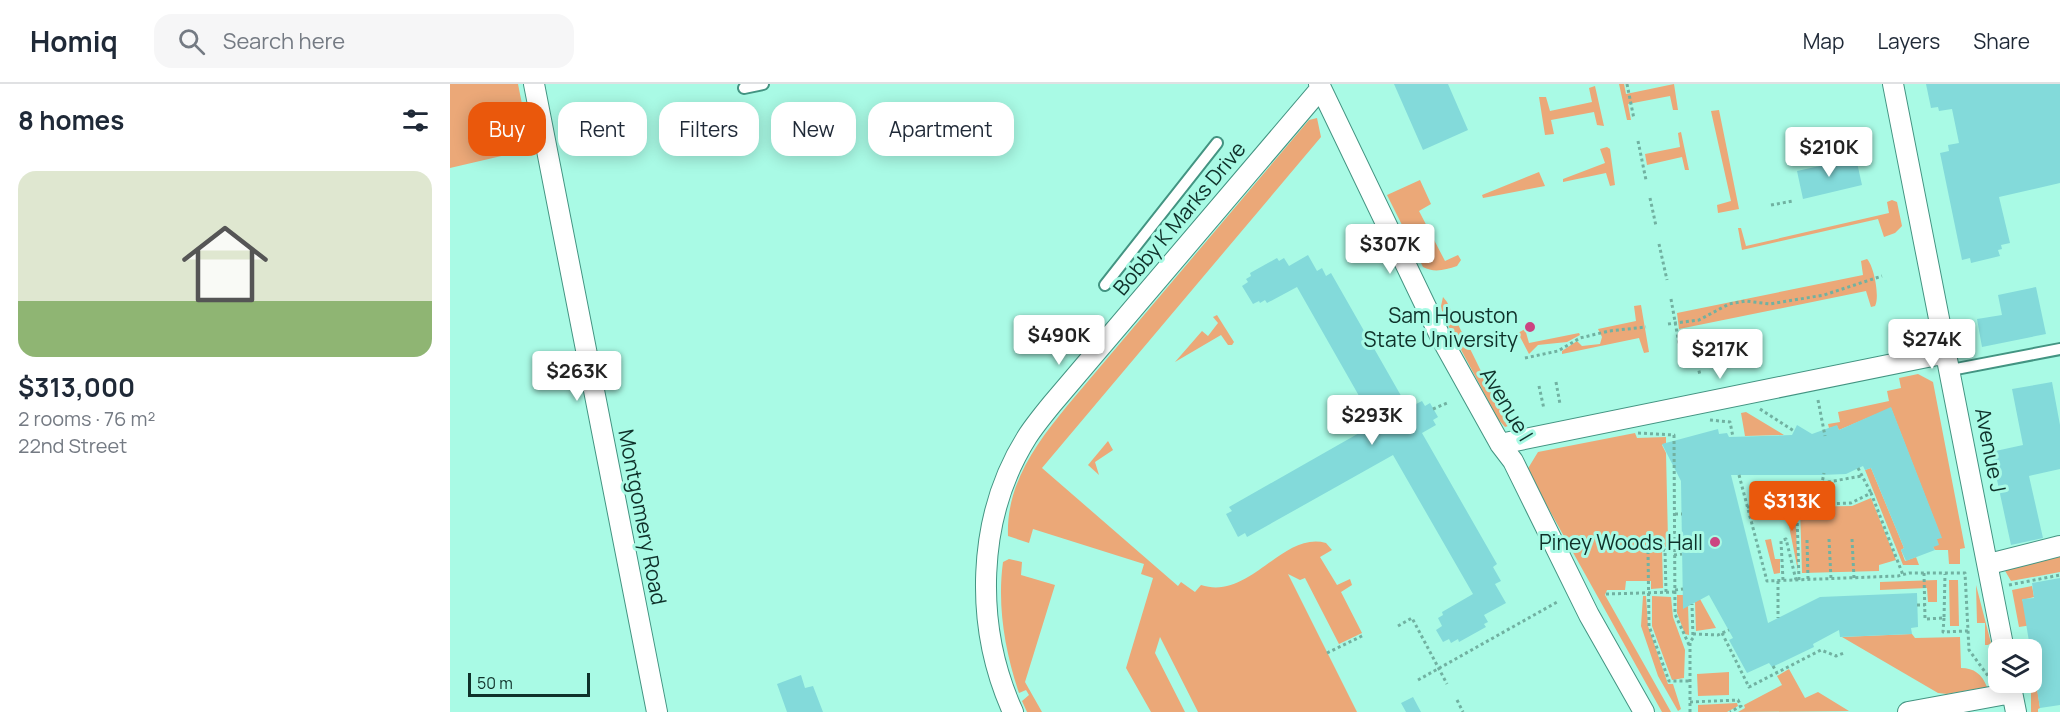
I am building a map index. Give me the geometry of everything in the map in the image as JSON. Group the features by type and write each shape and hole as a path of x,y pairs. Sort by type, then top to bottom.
{"street":[{"name":"Montgomery Road","path":"534,84 657,712"},
{"name":"Avenue J","path":"1893,84 2002,639"},
{"name":"Avenue I","path":"1323,85 1441,338 1500,444 1513,461 1589,615 1644,712"},
{"name":"Bobby K Marks Drive","path":"1012,712 992,652 987,607 987,559 994,516 1022,447 1052,404 1323,85"},
{"path":"1500,444 1949,362"},
{"path":"1989,564 2060,546"},
{"path":"1908,712 1988,691"},
{"path":"2008,693 2016,712"}],"lane":[{"path":"744,88 763,84"},
{"path":"1105,285 1217,143"},
{"path":"1949,362 2060,349"}],"path":[{"path":"1627,84 1634,119"},
{"path":"1638,141 1646,180"},
{"path":"1650,198 1656,226"},
{"path":"1771,205 1793,201"},
{"path":"1659,244 1667,280"},
{"path":"1668,324 1699,320 1729,304 1746,301 1770,304 1824,295 1882,276"},
{"path":"1671,299 1679,344"},
{"path":"1525,358 1558,351 1580,338 1609,331 1646,327"},
{"path":"1732,352 1735,368"},
{"path":"1714,355 1718,371"},
{"path":"1696,359 1700,375"},
{"path":"1556,382 1560,404"},
{"path":"1539,386 1544,409"},
{"path":"1818,400 1825,436"},
{"path":"1433,409 1447,403"},
{"path":"1755,406 1794,431"},
{"path":"1707,420 1730,422 1733,436"},
{"path":"1637,430 1639,435 1674,435 1675,614 1690,647"},
{"path":"1858,468 1871,493 1904,575"},
{"path":"1819,504 1820,483 1824,473"},
{"path":"1739,475 1767,581 1965,573 1969,650 1988,669"},
{"path":"1798,580 1796,483 1820,483 1862,476"},
{"path":"1747,507 1851,503 1871,493"},
{"path":"1674,514 1682,514"},
{"path":"1778,618 1781,541 1786,539 1798,580"},
{"path":"1828,539 1832,579"},
{"path":"1852,539 1854,578"},
{"path":"1807,540 1808,579"},
{"path":"1666,592 1665,550 1648,550 1650,626 1669,681 1690,681"},
{"path":"1674,555 1682,554"},
{"path":"1924,573 1925,619 1944,618"},
{"path":"1945,573 1943,632 1968,631"},
{"path":"2009,585 2060,575"},
{"path":"1606,594 1683,590"},
{"path":"1419,680 1559,601"},
{"path":"1690,712 1692,604"},
{"path":"1917,605 1925,605"},
{"path":"1398,626 1412,618 1447,684"},
{"path":"1693,634 1722,633 1729,630"},
{"path":"1722,633 1749,687 1821,650 1836,656 1844,653"},
{"path":"1327,653 1364,635"},
{"path":"1773,666 1777,673"},
{"path":"1457,700 1463,712"},
{"path":"1690,702 1738,700 1741,706 1730,712"}],"shaded area":[{"path":"450,84 518,84 522,102 468,102 468,156 501,156 450,168"},
{"path":"1619,84 1624,84 1626,94 1674,84 1678,110 1673,110 1670,96 1628,104 1631,120 1627,120"},
{"path":"1595,86 1604,126 1597,125 1594,112 1551,120 1554,134 1545,135 1539,97 1546,97 1550,111 1592,102 1589,88"},
{"path":"1719,110 1739,209 1718,213 1717,205 1731,201 1711,111"},
{"path":"1317,118 1321,137 1042,468 1178,586 1181,582 1195,592 1201,585 1219,587 1235,584 1295,547 1310,542 1326,543 1332,550 1320,557 1337,585 1350,579 1352,585 1341,592 1362,633 1339,644 1305,578 1300,580 1288,574 1357,712 1198,712 1160,637 1155,653 1185,712 1151,712 1126,668 1153,578 1141,574 1144,564 1033,529 1029,543 1008,536 1012,499 1025,466 1055,420 1309,120"},
{"path":"1681,132 1689,170 1685,170 1682,157 1647,165 1645,154 1680,147 1678,133"},
{"path":"1607,147 1610,149 1615,185 1610,186 1606,173 1563,182 1563,179 1605,163 1600,149"},
{"path":"1539,172 1545,186 1483,198 1482,195"},
{"path":"1420,180 1431,204 1419,211 1445,261 1458,255 1461,260 1457,266 1444,270 1423,267 1387,195"},
{"path":"1892,200 1897,202 1902,226 1895,233 1884,237 1878,219 1742,250 1738,228 1741,228 1746,246 1889,213 1887,202"},
{"path":"1867,259 1876,282 1875,306 1871,307 1866,291 1679,329 1677,313 1863,275 1861,261"},
{"path":"1443,297 1508,426 1505,427 1498,419 1443,316 1441,306"},
{"path":"1641,305 1649,352 1644,353 1639,338 1562,354 1562,351 1577,341 1582,346 1600,344 1602,337 1598,329 1636,321 1634,306"},
{"path":"1217,315 1234,342 1232,345 1228,345 1221,335 1175,362 1202,331 1208,336 1218,323 1213,317"},
{"path":"1525,329 1529,343 1579,333 1580,335 1567,342 1538,345 1529,354 1518,333"},
{"path":"1918,374 1933,382 1965,548 1960,549 1960,564 1949,564 1948,550 1935,550 1933,547 1937,539 1941,537 1891,408 1839,430 1837,426 1829,428 1828,424 1840,422 1838,412 1889,401 1887,391 1901,388 1899,378"},
{"path":"1746,412 1784,435 1745,436 1741,413"},
{"path":"1635,433 1637,438 1666,437 1666,443 1662,445 1666,453 1668,540 1666,547 1662,548 1663,588 1651,589 1651,581 1626,581 1625,590 1607,590 1605,595 1671,712 1662,712 1527,470 1538,452"},
{"path":"1108,441 1113,450 1095,462 1099,475 1088,465"},
{"path":"1871,468 1904,548 1901,550 1905,561 1916,557 1919,565 1903,565 1865,470"},
{"path":"1871,498 1896,560 1879,565 1879,571 1802,573 1800,507 1852,506"},
{"path":"1790,508 1795,508 1798,571 1787,516 1790,515"},
{"path":"1771,539 1775,559 1780,559 1780,573 1774,574 1765,540"},
{"path":"2060,555 2060,572 2011,581 2004,569"},
{"path":"1009,559 1022,562 1021,575 1055,585 1025,682 1042,712 1027,712 1022,701 1029,695 1026,690 1019,693 1006,645 1001,579 1003,562"},
{"path":"1937,580 1937,602 1928,602 1927,588 1880,590 1880,582"},
{"path":"1949,580 1958,580 1959,626 1950,626"},
{"path":"1976,585 1990,639 1988,639 1988,645 1985,645 1985,623 1977,623"},
{"path":"2032,586 2034,597 2022,600 2039,624 2019,627 2012,590"},
{"path":"1677,595 1683,595 1688,605 1689,635 1685,634 1677,613"},
{"path":"1643,596 1646,596 1648,626 1668,684 1673,684 1681,709 1678,711 1658,676 1641,626"},
{"path":"1652,596 1671,597 1673,617 1685,650 1684,678 1672,680 1652,626"},
{"path":"1700,599 1716,628 1696,631 1695,602"},
{"path":"1912,634 1915,638 1960,637 1961,668 1977,673 1987,687 1947,694 1938,693 1842,637"},
{"path":"1789,669 1805,698 1818,692 1849,711 1738,712 1745,708 1744,705 1782,685 1777,676"},
{"path":"1729,672 1729,695 1698,696 1697,674"},
{"path":"2031,693 2038,693 2040,708 2038,712 2031,712"},
{"path":"1737,703 1738,706 1727,712 1698,712 1698,705"}],"building":[{"path":"1394,84 1448,84 1468,130 1423,150"},
{"path":"1926,84 2060,84 2060,183 1999,197 2010,243 2001,245 2002,249 1998,250 2000,256 1971,263 1970,258 1962,260 1940,153 1949,151 1948,145 1959,143 1952,109 1939,111 1938,107 1931,108"},
{"path":"1856,158 1862,185 1803,199 1797,171"},
{"path":"1308,255 1317,271 1322,268 1326,276 1331,273 1408,408 1422,401 1425,406 1430,403 1438,417 1433,420 1436,425 1422,433 1497,564 1493,567 1501,581 1495,584 1506,603 1484,615 1488,622 1484,624 1486,627 1459,642 1458,639 1451,643 1449,639 1443,642 1436,630 1442,626 1438,618 1443,615 1442,612 1473,594 1393,455 1247,537 1245,533 1238,537 1226,514 1232,511 1229,507 1375,424 1297,287 1267,303 1265,300 1253,304 1242,286 1248,282 1246,279 1251,276 1250,273 1277,258 1279,261 1284,258 1289,266"},
{"path":"2036,287 2046,334 1982,347 1977,319 2002,315 1998,295"},
{"path":"2052,382 2060,425 2060,469 2029,476 2043,538 2011,545 1991,452 2023,445 2012,389"},
{"name":"Piney Woods Hall","path":"1891,407 1942,538 1937,539 1939,545 1933,547 1935,550 1906,561 1901,550 1904,548 1871,468 1865,470 1863,466 1846,474 1731,475 1768,623 1820,597 1917,593 1918,627 1911,628 1912,634 1840,637 1839,630 1813,644 1814,647 1772,667 1769,663 1747,673 1729,640 1733,638 1709,595 1683,609 1681,481 1662,444 1718,429 1719,434 1727,433 1729,437 1792,435 1797,425 1812,434 1837,425 1839,430"},
{"path":"2060,578 2060,705 2040,708 2038,693 2042,693 2042,639 2029,639 2022,599 2034,598 2032,583"},
{"path":"801,675 805,688 813,686 823,712 787,712 777,684"},
{"path":"1413,697 1421,712 1406,712 1401,703"}],"place":[{"name":"Sam Houston State University","path":"1530,327"},
{"name":"Piney Woods Hall","path":"1715,542"}]}
